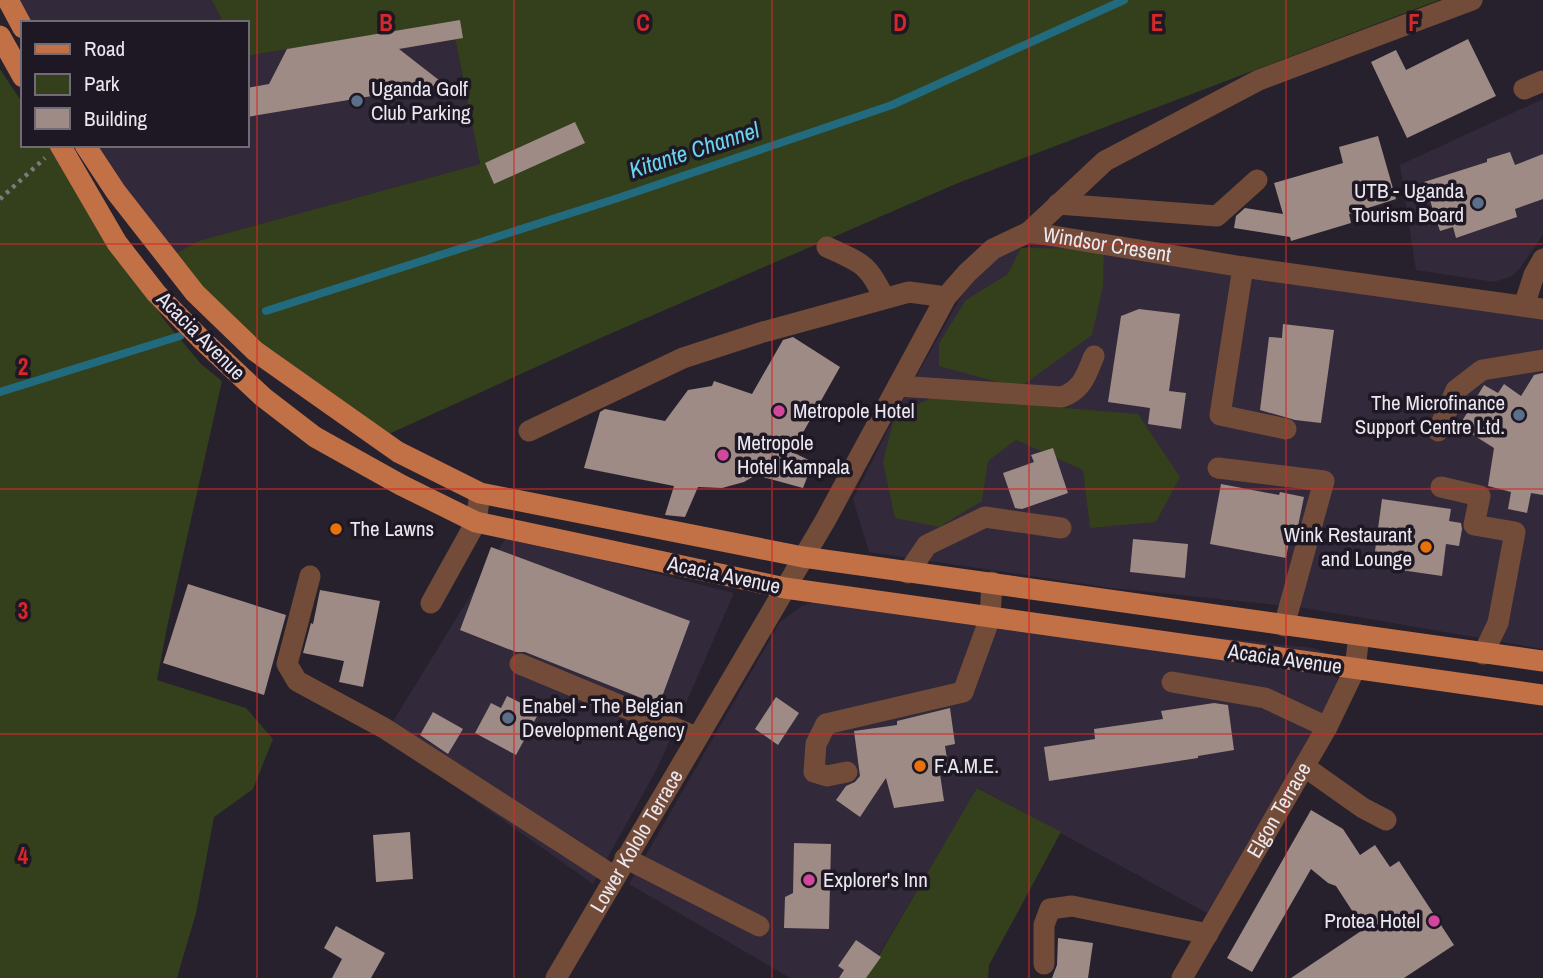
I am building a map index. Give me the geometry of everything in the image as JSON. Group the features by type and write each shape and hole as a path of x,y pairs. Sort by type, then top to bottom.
{"main road":[{"path":"8,0 21,24"},
{"path":"0,36 21,74"},
{"name":"Acacia Avenue","path":"86,147 116,192 195,293 255,351 398,452 480,493 803,557 1543,662"},
{"name":"Acacia Avenue","path":"54,150 117,243 141,273 200,338 263,397 315,437 401,485 476,522 785,588 1543,695"}],"street":[{"path":"1029,232 1104,160 1259,80 1472,0"},
{"path":"1058,204 1217,216 1257,180"},
{"name":"Windsor Cresent","path":"803,557 946,297 967,273 993,250 1029,232 1243,267 1534,308"},
{"path":"827,247 864,265 876,280 884,298"},
{"path":"1534,308 1534,275 1543,259"},
{"path":"1243,267 1220,415 1286,429"},
{"path":"529,431 683,358 763,332 909,292 946,297"},
{"path":"898,386 1062,397 1073,393 1083,380 1094,356"},
{"path":"1438,431 1456,390 1482,370 1543,360"},
{"path":"1217,468 1324,481 1284,626"},
{"path":"1441,488 1480,496 1474,525 1515,532 1498,623 1483,654"},
{"path":"431,603 476,522 480,493"},
{"path":"908,573 926,545 985,517 1061,528"},
{"name":"Lower Kololo Terrace","path":"556,978 803,557"},
{"path":"310,576 287,664 297,681 384,728 615,877"},
{"path":"848,772 827,776 814,772 816,744 826,724 963,692 990,618 992,582"},
{"name":"Elgon Terrace","path":"1182,978 1326,727 1355,668 1359,635"},
{"path":"520,664 696,737"},
{"path":"1172,682 1265,698 1326,727"},
{"path":"1305,767 1363,808 1386,820"},
{"path":"625,858 759,926"},
{"path":"1044,964 1044,925 1050,909 1072,906 1208,934"}],"path":[{"path":"0,199 54,150"}],"shaded area":[{"path":"15,0 212,0 222,21 26,21"},
{"name":"Uganda Golf Club Parking","path":"452,21 480,164 198,241 170,257 94,147 248,147 248,56"},
{"path":"1543,99 1543,235 1520,268 1512,276 1494,282 1416,270 1400,165"},
{"path":"1049,242 1543,318 1543,649 1305,608 1112,588 869,552 853,499 903,400 962,295 989,264 1009,251"},
{"path":"507,536 734,593 658,767 593,884 384,736"},
{"path":"843,591 1061,621 1313,648 1338,658 1337,689 1207,913 978,788 865,978 790,978 629,884 780,622 802,606"}],"green space":[{"path":"212,0 1439,0 958,183 598,339 380,438 281,368 170,257 198,241 480,164 452,22 248,56 248,21 222,21"},
{"path":"0,69 21,101 21,147 50,147 165,321 201,364 222,381 157,680 246,708 273,739 253,789 214,817 196,913 177,978 0,978"},
{"path":"1021,248 1104,249 1103,286 1092,335 1019,388 939,366 939,343 966,300 1008,274"},
{"path":"933,397 1138,414 1180,477 1156,522 1090,528 1083,470 1016,440 988,461 982,501 939,527 895,518 883,462 895,415"},
{"path":"977,788 1061,832 989,965 988,978 866,978"}],"building":[{"path":"460,20 463,38 399,49 444,84 248,117 248,88 269,84 287,49"},
{"path":"1468,39 1496,96 1407,138 1371,62 1396,50 1406,70"},
{"path":"575,122 585,143 494,184 485,163"},
{"path":"1378,136 1396,199 1349,214 1351,223 1291,241 1290,237 1234,228 1236,216 1245,208 1283,214 1274,183 1343,163 1339,147"},
{"path":"1510,152 1515,165 1543,154 1543,199 1515,209 1517,217 1456,238 1453,227 1440,231 1424,182"},
{"path":"1139,309 1180,314 1169,391 1186,393 1181,429 1148,424 1150,408 1108,402 1121,316"},
{"path":"1283,324 1334,330 1321,423 1295,420 1260,410 1269,337 1282,338"},
{"name":"Metropole Hotel","path":"793,337 840,367 792,452 813,462 803,488 756,475 744,482 722,488 698,487 685,517 665,515 674,486 584,468 600,412 605,409 665,421 688,390 712,386 714,381 752,394 783,340"},
{"path":"1543,373 1543,495 1531,493 1527,513 1508,509 1511,492 1488,486 1494,448 1459,426 1484,385 1498,393 1504,384 1521,396 1534,375"},
{"path":"1053,448 1068,493 1022,509 1015,508 1003,473 1034,462 1031,455"},
{"path":"1221,484 1304,497 1298,526 1292,525 1286,558 1210,544"},
{"path":"1382,499 1451,509 1449,521 1461,523 1462,529 1459,546 1446,544 1442,576 1373,566"},
{"path":"1133,539 1188,544 1185,578 1130,572"},
{"path":"491,547 690,621 659,705 525,652 516,652 460,630"},
{"path":"188,584 286,615 264,695 163,663"},
{"path":"320,590 380,601 363,687 339,682 344,661 303,653"},
{"path":"507,696 521,703 524,697 542,707 516,755 475,733 491,703 501,708"},
{"path":"776,697 799,713 778,745 755,729"},
{"path":"1214,703 1228,705 1234,750 1049,781 1044,747 1095,739 1094,729 1163,719 1161,711"},
{"path":"950,708 955,744 945,746 949,772 940,774 944,801 894,808 886,778 860,817 836,800 846,786 860,776 854,731 897,725 897,721"},
{"path":"433,712 463,729 448,754 420,735"},
{"path":"1311,810 1343,829 1360,855 1375,845 1390,867 1399,861 1454,945 1404,978 1291,978 1364,929 1336,886 1311,869 1252,972 1227,958"},
{"path":"410,832 413,879 376,882 373,835"},
{"path":"794,843 831,844 829,929 784,928 785,897 793,893"},
{"path":"336,926 385,953 371,978 332,978 342,959 324,948"},
{"path":"1058,938 1093,943 1088,978 1052,978 1057,965"},
{"path":"856,940 881,957 866,978 839,978 844,970 838,966"}],"waterway":[{"name":"Kitante Channel","path":"266,311 618,198 892,105 1124,0"},
{"name":"Kitante Channel","path":"0,392 180,336"}],"place":[{"name":"Uganda Golf Club Parking","path":"357,101"},
{"name":"UTB - Uganda Tourism Board","path":"1478,203"},
{"name":"Metropole Hotel","path":"779,411"},
{"name":"The Microfinance Support Centre Ltd.","path":"1519,415"},
{"name":"Metropole Hotel Kampala","path":"723,455"},
{"name":"The Lawns","path":"336,529"},
{"name":"Wink Restaurant and Lounge","path":"1426,547"},
{"name":"Enabel - The Belgian Development Agency","path":"508,718"},
{"name":"F.A.M.E.","path":"920,766"},
{"name":"Explorer's Inn","path":"809,880"},
{"name":"Protea Hotel","path":"1434,921"}]}
